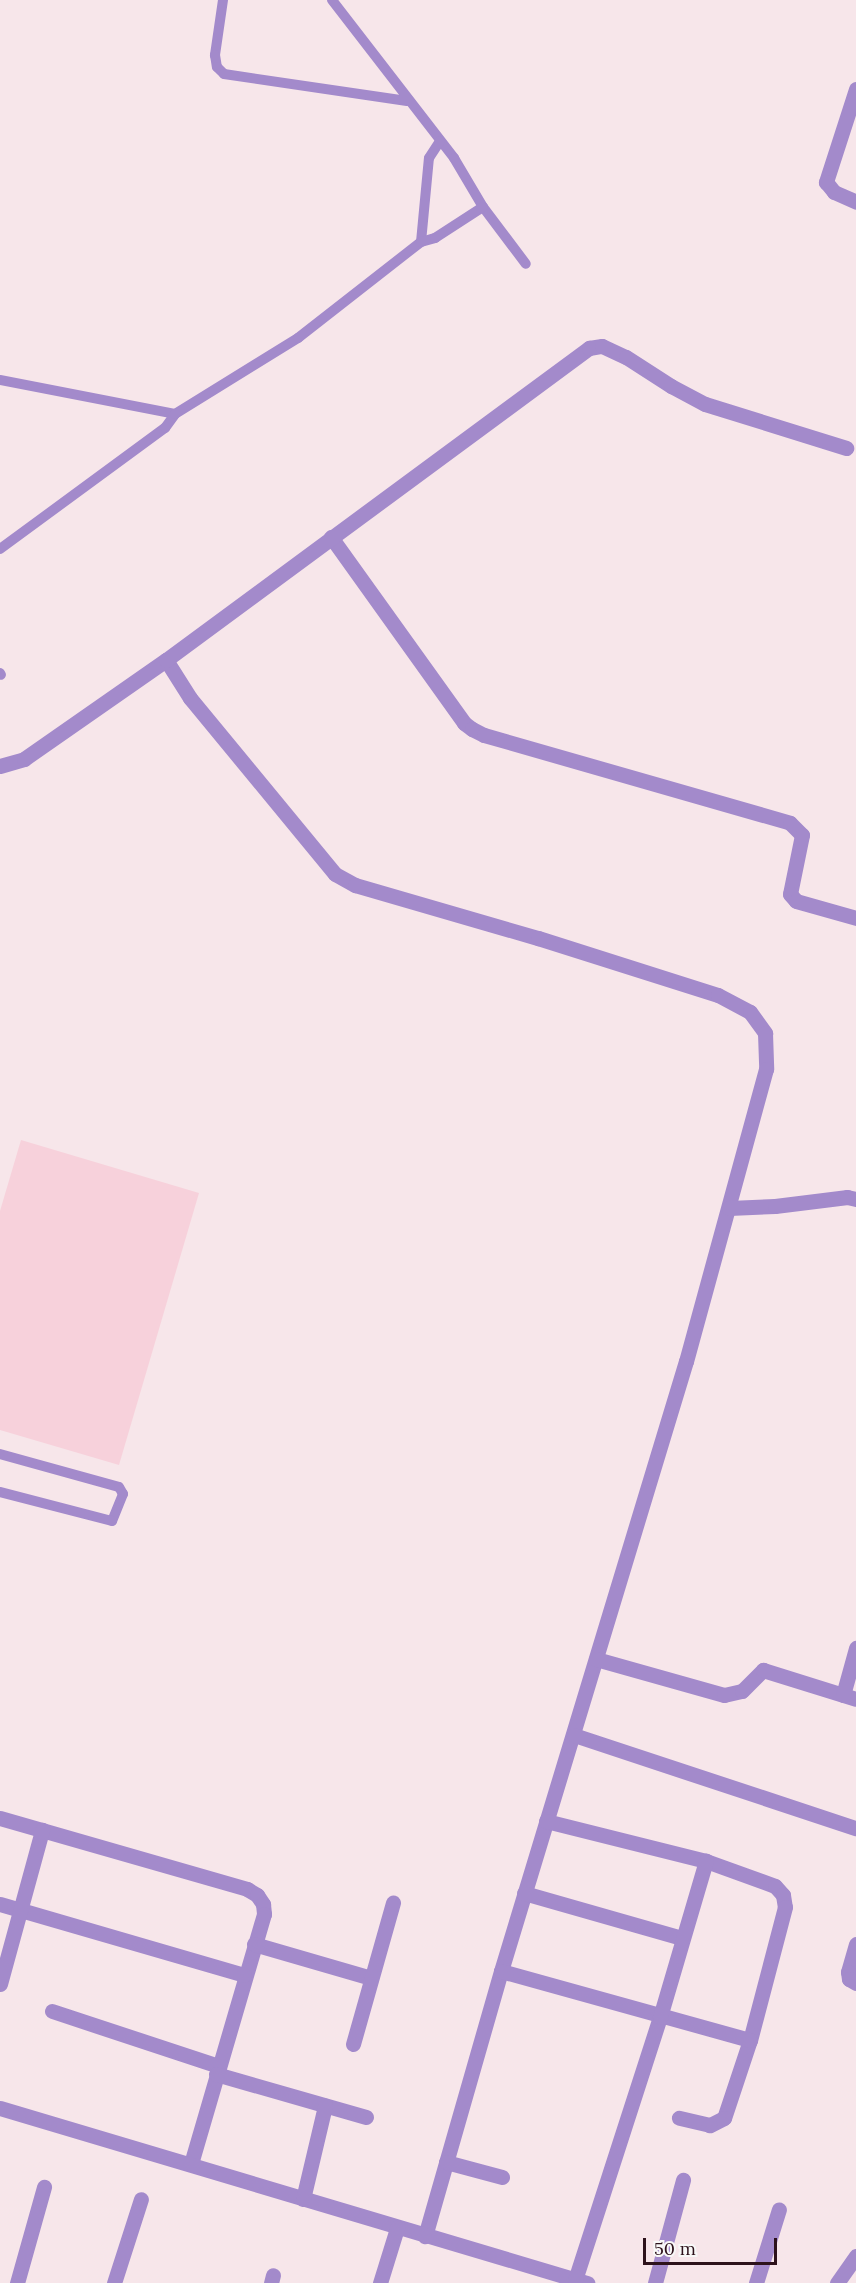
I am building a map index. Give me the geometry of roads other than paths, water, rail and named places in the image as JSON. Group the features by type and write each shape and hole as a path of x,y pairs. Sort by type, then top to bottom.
{"street":[{"path":"856,89 826,182 834,192 856,202"},
{"path":"0,766 24,759 166,660 589,348 602,345 705,404 846,448"},
{"path":"331,537 464,723 472,729 484,735 790,823 802,834 790,894 796,901 856,918"},
{"path":"166,660 190,698 335,874 355,885 664,976 718,995 750,1012 765,1033 766,1069 729,1208 574,1735 524,1893 425,2236"},
{"path":"729,1208 775,1206 847,1197 856,1199"},
{"path":"596,1659 724,1695 741,1691 763,1670 849,1697 856,1648"},
{"path":"574,1735 856,1828"},
{"path":"0,1818 247,1889 257,1895 263,1904 264,1914 244,1976 191,2164"},
{"path":"546,1821 706,1861 775,1886 783,1895 785,1907 750,2040 724,2118 710,2125 679,2118"},
{"path":"0,1984 42,1830"},
{"path":"0,2108 581,2281 706,1861"},
{"path":"524,1893 682,1938"},
{"path":"352,2044 393,1903"},
{"path":"0,1904 244,1976"},
{"path":"254,1944 371,1978"},
{"path":"856,1944 848,1972 849,1979 856,1983"},
{"path":"501,1971 660,2017 750,2040"},
{"path":"52,2011 217,2070 325,2106 366,2117"},
{"path":"303,2199 325,2106"},
{"path":"446,2162 502,2177"},
{"path":"655,2283 683,2180"},
{"path":"17,2283 44,2187"},
{"path":"114,2283 141,2199"},
{"path":"756,2283 779,2209"},
{"path":"380,2283 397,2228"},
{"path":"837,2283 856,2256"}],"lane":[{"path":"223,0 215,55 217,67 224,74 408,101"},
{"path":"332,0 396,81 408,101 440,141 483,207 526,264"},
{"path":"421,242 428,165 432,149 440,141"},
{"path":"0,549 165,428 175,414 298,338 421,242 435,238 483,207"},
{"path":"0,380 175,414"},
{"path":"0,1454 119,1487 123,1494 112,1521 0,1492"}]}
